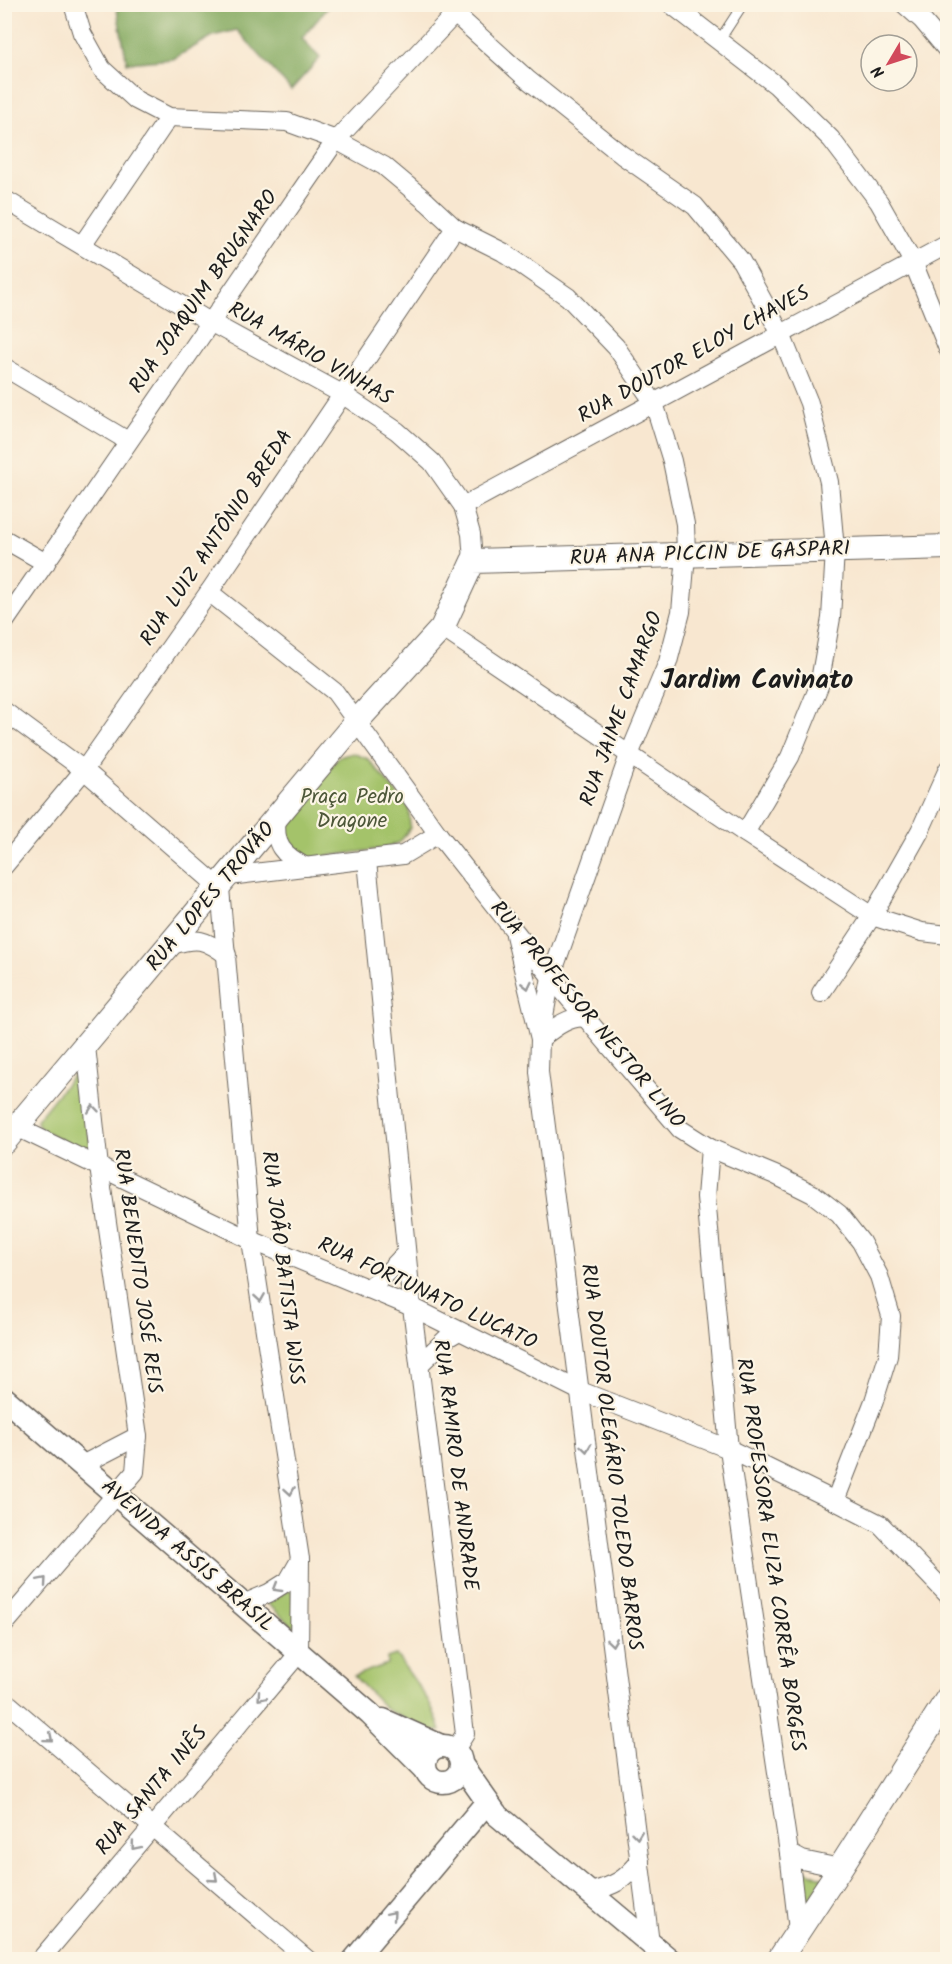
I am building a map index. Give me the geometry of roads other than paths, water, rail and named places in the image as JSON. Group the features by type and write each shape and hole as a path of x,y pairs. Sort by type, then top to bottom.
{"main road":[{"name":"RUA ANA PICCIN DE GASPARI","path":"473,561 948,547"},
{"name":"RUA LOPES TROVÃO","path":"9,1130 86,1046 172,945 357,721 442,628 473,561"},
{"path":"779,1959 948,1698"}],"street":[{"name":"RUA JAIME CAMARGO","path":"73,4 82,33 102,69 136,100 169,117 287,122 336,140 384,166 455,228 503,252 568,297 616,347 654,403 672,461 685,524 686,555 681,612 668,662 629,755 551,977"},
{"path":"671,4 776,85 831,139 879,202 913,262 948,349"},
{"path":"904,4 948,51"},
{"path":"460,9 527,79 622,154 695,206 741,261 781,334 809,403 830,482 835,550 831,618 819,686 790,757 745,833"},
{"name":"RUA JOAQUIM BRUGNARO","path":"4,623 336,140 460,9"},
{"path":"82,245 169,117"},
{"name":"RUA MÁRIO VINHAS","path":"4,199 210,322 342,394 397,430 432,462 463,506 471,534 473,561"},
{"name":"RUA LUIZ ANTÔNIO BREDA","path":"4,866 84,770 209,592 455,228"},
{"name":"RUA DOUTOR ELOY CHAVES","path":"463,506 948,244"},
{"path":"4,367 129,441"},
{"path":"4,539 46,563"},
{"name":"RUA PROFESSOR NESTOR LINO","path":"209,592 335,692 438,834 551,977 680,1129 710,1148 813,1194 839,1214 861,1242 879,1276 891,1316 888,1356 874,1401 835,1501"},
{"path":"442,628 872,916 922,932 948,934"},
{"path":"4,711 84,770 224,882 306,867 403,855 438,834"},
{"path":"820,993 872,916 920,831 948,769"},
{"path":"277,818 275,833 280,846 291,859 306,867"},
{"name":"RUA RAMIRO DE ANDRADE","path":"367,861 412,1308 465,1734 452,1753"},
{"name":"RUA JOÃO BATISTA WISS","path":"224,882 227,955 251,1240 300,1559 299,1653"},
{"path":"514,930 540,1040 563,1023 580,1017 587,1018"},
{"path":"172,945 191,939 210,943 227,955"},
{"name":"RUA DOUTOR OLEGÁRIO TOLEDO BARROS","path":"551,977 540,1040 539,1072 650,1943"},
{"name":"RUA BENEDITO JOSÉ REIS","path":"4,1625 135,1473 138,1436 99,1167 86,1046"},
{"name":"RUA FORTUNATO LUCATO","path":"9,1130 99,1167 251,1240 412,1308 578,1390 729,1449 835,1501"},
{"name":"RUA PROFESSORA ELIZA CORRÊA BORGES","path":"710,1148 706,1197 729,1449 789,1853 798,1930"},
{"path":"367,1289 387,1273 406,1253"},
{"path":"420,1364 441,1343 459,1331"},
{"name":"AVENIDA ASSIS BRASIL","path":"4,1398 370,1714 426,1769"},
{"path":"82,1465 138,1436"},
{"path":"835,1501 880,1524 948,1595"},
{"path":"243,1604 269,1593 288,1581 300,1559"},
{"name":"RUA SANTA INÊS","path":"40,1959 299,1653"},
{"path":"4,1700 308,1959"},
{"name":"AVENIDA ASSIS BRASIL","path":"370,1714 452,1753"},
{"path":"488,1808 452,1753 436,1747 428,1754 426,1769 436,1780 446,1782 488,1808 591,1892 668,1959"},
{"path":"446,1782 455,1778 452,1753"},
{"path":"354,1959 488,1808"},
{"path":"789,1853 802,1860 840,1868"},
{"path":"591,1892 616,1884 628,1876 640,1861"}],"lane":[{"path":"719,41 743,4"}],"district":[{"name":"Jardim Cavinato","path":"757,680"}],"park label":[{"name":"Praça Pedro Dragone","path":"352,809"}]}
